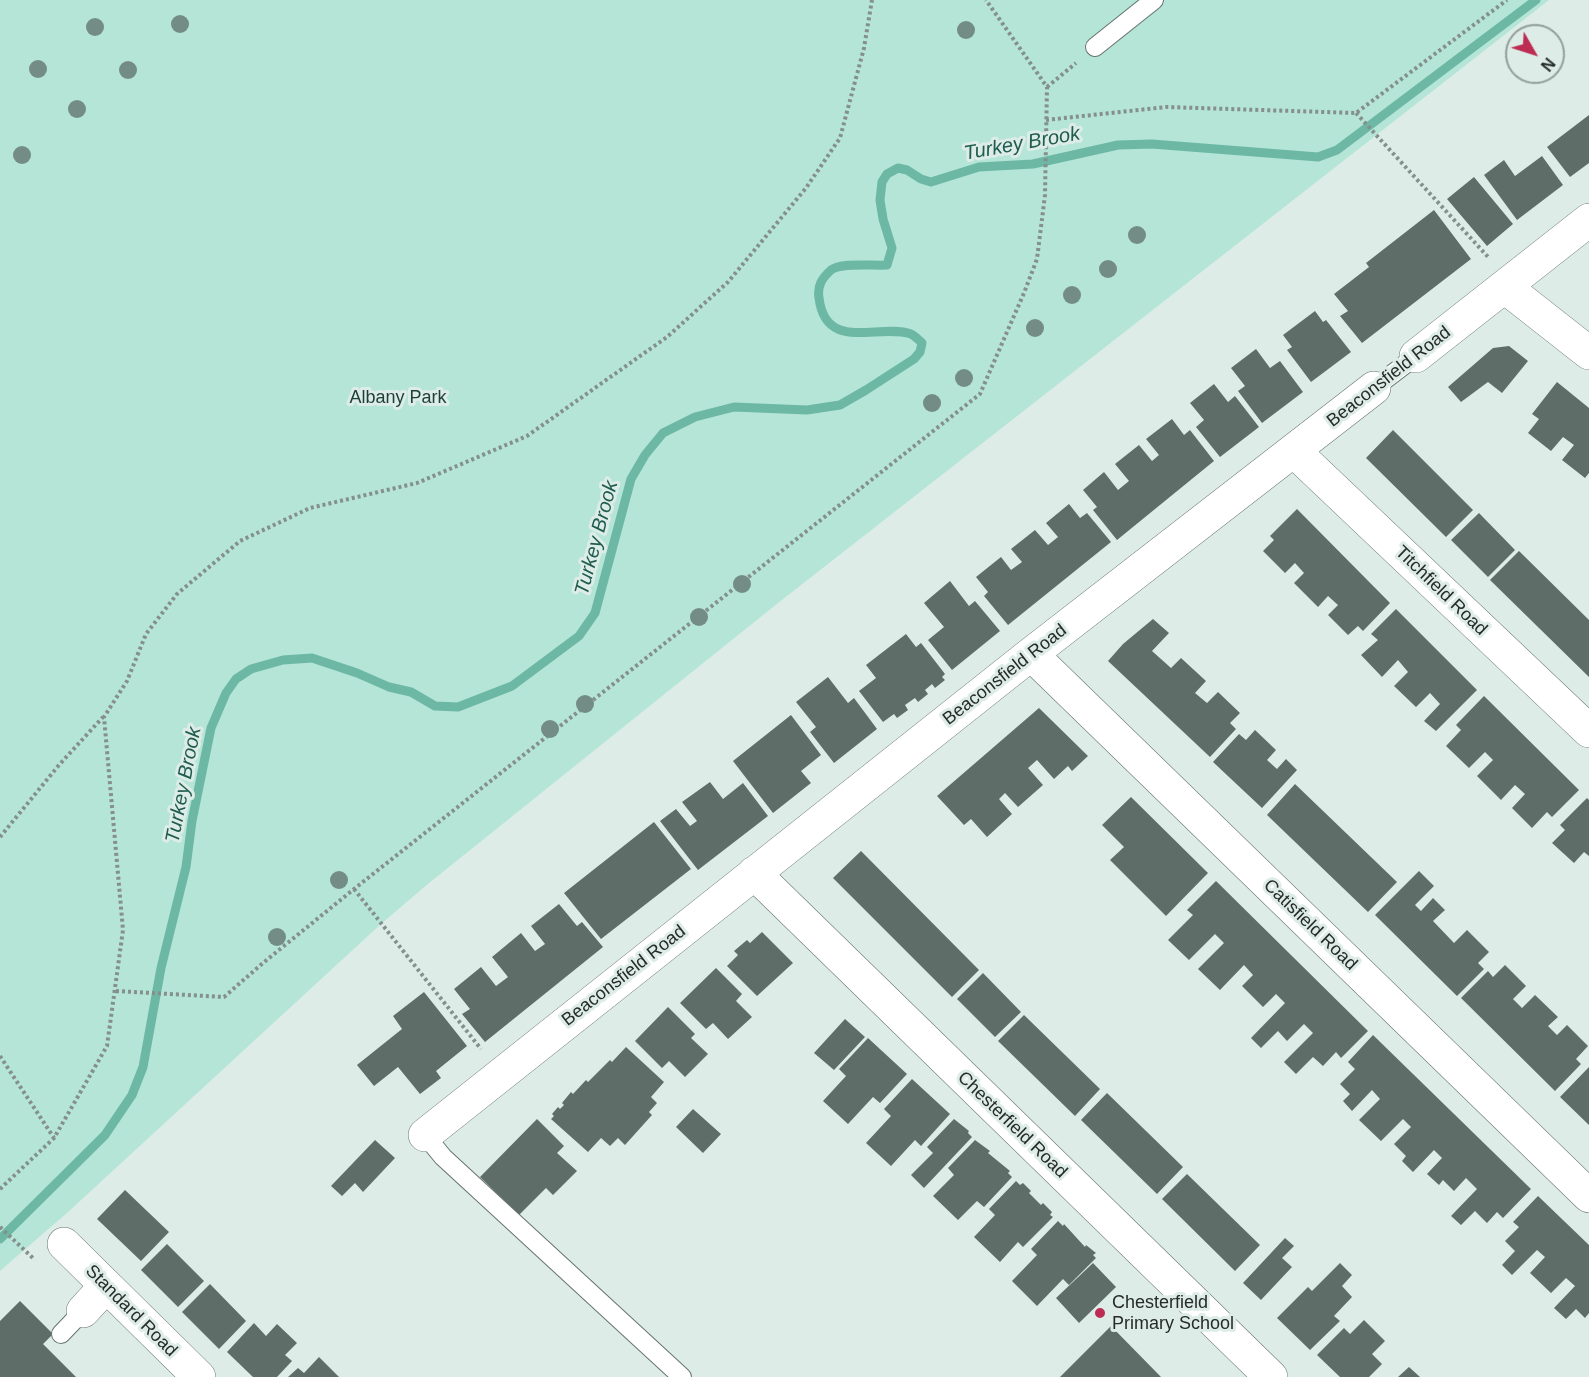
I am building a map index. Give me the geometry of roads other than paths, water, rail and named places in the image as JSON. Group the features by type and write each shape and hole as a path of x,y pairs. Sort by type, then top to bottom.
{"street":[{"name":"Beaconsfield Road","path":"1416,356 1589,220"},
{"path":"1508,284 1589,352"},
{"name":"Beaconsfield Road","path":"425,1135 500,1073 1031,654 1374,388"},
{"name":"Titchfield Road","path":"1294,451 1589,731"},
{"name":"Catisfield Road","path":"1031,654 1589,1196"},
{"name":"Chesterfield Road","path":"754,873 1271,1377"},
{"name":"Standard Road","path":"64,1244 199,1377"},
{"path":"83,1311 106,1286"}],"lane":[{"path":"1095,47 1154,0"},
{"name":"Beaconsfield Road","path":"1374,388 1416,356"},
{"path":"425,1135 443,1157 682,1377"},
{"path":"61,1334 83,1311"}],"waterway":[{"name":"Turkey Brook","path":"0,1239 105,1135 132,1095 143,1067 161,968 186,867 192,821 211,728 226,693 236,679 251,669 283,660 312,658 357,673 389,687 411,692 435,706 458,707 512,686 579,636 595,613 631,479 645,455 663,433 695,417 734,407 807,410 840,405 914,359 920,352 922,343 911,334 842,331 832,325 824,315 819,298 821,282 831,270 849,265 887,265 892,248 880,200 882,182 887,174 898,168 931,182 979,167 1033,164 1118,145 1152,144 1318,157 1337,150 1536,0"}],"place":[{"name":"Chesterfield Primary School","path":"1100,1313"}],"park label":[{"name":"Albany Park","path":"398,398"}]}
